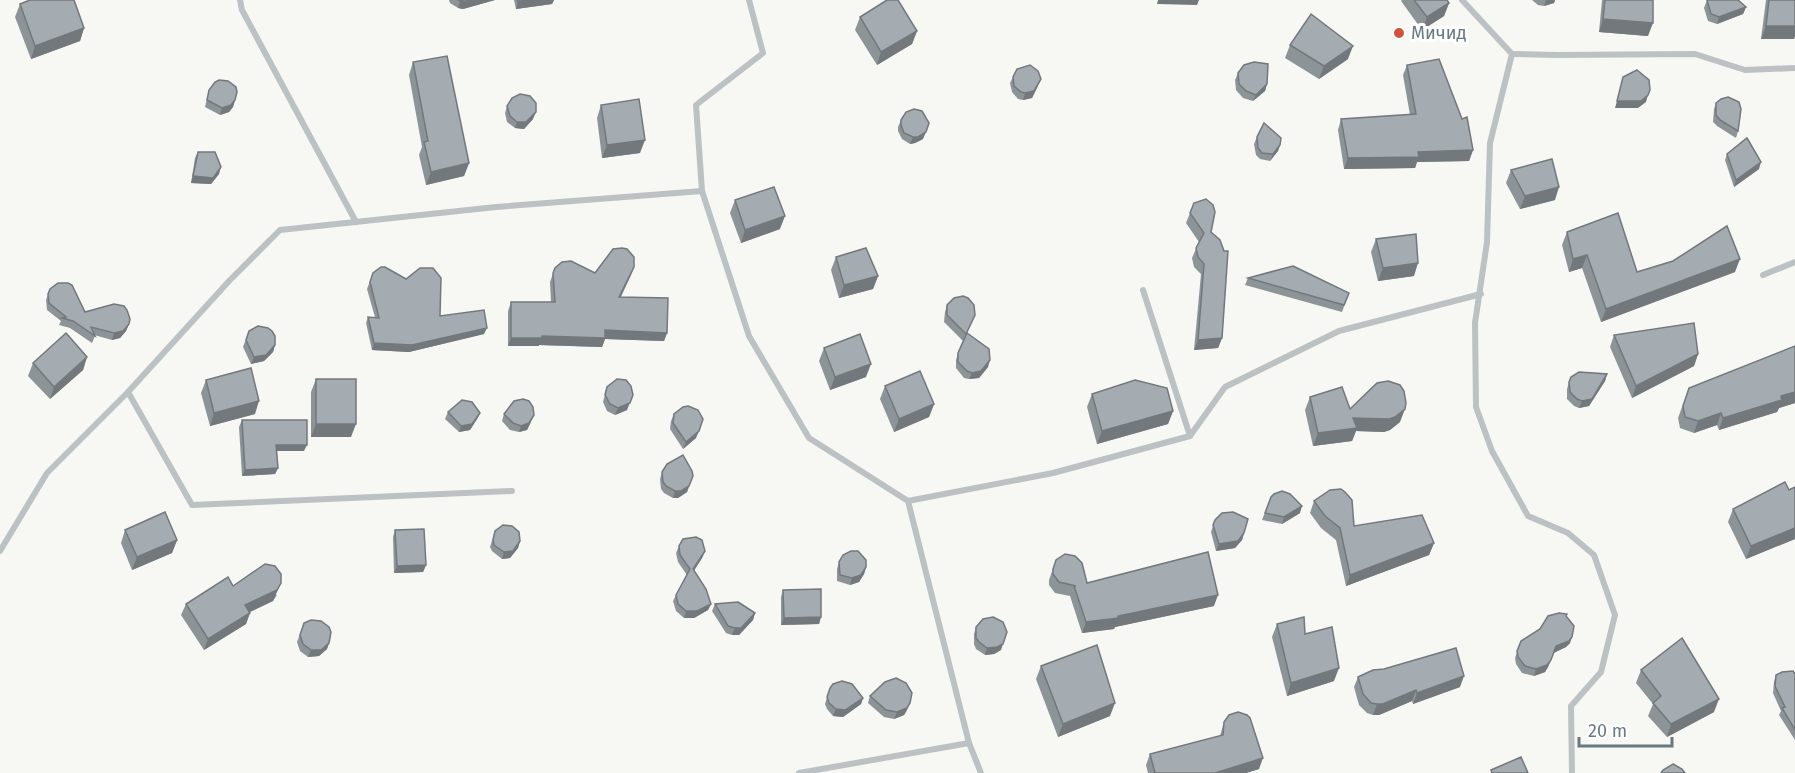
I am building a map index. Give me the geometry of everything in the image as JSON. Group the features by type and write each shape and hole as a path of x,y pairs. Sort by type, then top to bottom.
{"street":[{"path":"240,0 242,10 356,222"},
{"path":"749,0 763,53 696,105 702,191 749,336 809,438 908,501 969,743 981,773"},
{"path":"1462,0 1512,54 1695,54 1745,70 1795,68"},
{"path":"1512,54 1490,143 1487,242 1475,323 1476,407 1492,451 1528,516 1568,533 1594,555 1615,615 1601,672 1571,706 1572,773"},
{"path":"0,551 47,473 128,392 230,280 280,230 496,207 702,191"},
{"path":"1763,275 1795,262"},
{"path":"1143,290 1190,436"},
{"path":"908,501 1053,473 1190,436 1225,387 1339,332 1481,294"},
{"path":"128,392 192,505 512,491"},
{"path":"799,773 969,743"}],"building":[{"path":"30,0 74,0 84,28 35,46 20,4"},
{"path":"887,0 898,0 917,31 881,52 860,17"},
{"path":"1414,0 1447,0 1449,3 1427,17"},
{"path":"1605,0 1653,0 1653,23 1603,19"},
{"path":"1707,0 1738,0 1746,7 1719,17 1711,14"},
{"path":"1769,0 1795,0 1795,26 1766,26"},
{"path":"1311,14 1353,46 1324,66 1290,45"},
{"path":"447,56 469,163 431,172 424,142 428,141 413,62"},
{"path":"1439,59 1462,119 1467,117 1473,150 1418,152 1419,157 1348,158 1341,119 1416,114 1407,65"},
{"path":"1254,62 1268,64 1267,84 1256,95 1246,91 1239,84 1238,73 1244,65"},
{"path":"1030,65 1038,71 1041,79 1034,91 1021,92 1014,86 1013,77 1017,69"},
{"path":"1637,70 1649,80 1648,95 1641,101 1617,101 1623,77"},
{"path":"219,80 228,81 236,87 237,92 231,105 222,108 207,100 209,90"},
{"path":"520,94 530,96 536,103 536,112 526,122 517,122 510,116 507,106 512,98"},
{"path":"1728,97 1739,102 1741,109 1738,131 1716,115 1716,103"},
{"path":"639,99 645,140 607,145 601,105"},
{"path":"914,109 922,111 929,123 926,132 918,137 904,133 901,125 906,112"},
{"path":"1264,123 1281,138 1280,145 1273,154 1262,153 1258,148 1257,137"},
{"path":"1747,138 1761,162 1736,180 1727,154"},
{"path":"198,152 215,152 221,167 213,178 193,176"},
{"path":"1552,159 1559,187 1525,196 1511,170"},
{"path":"774,187 785,216 745,230 735,200"},
{"path":"1206,199 1213,205 1215,212 1211,232 1220,240 1224,251 1228,251 1222,338 1198,340 1204,264 1198,257 1196,248 1204,233 1190,213 1194,203"},
{"path":"1618,213 1637,272 1673,261 1727,226 1740,259 1606,309 1587,255 1573,259 1567,232"},
{"path":"1416,234 1418,263 1383,268 1376,239"},
{"path":"866,248 878,276 844,285 836,257"},
{"path":"613,249 627,249 634,257 634,267 619,297 668,298 667,333 605,330 605,338 542,336 542,338 511,338 511,302 555,302 553,273 562,262 571,261 595,273"},
{"path":"1293,266 1349,293 1344,305 1248,278"},
{"path":"381,267 406,279 420,268 433,268 441,278 440,316 484,310 487,328 412,345 374,343 368,317 379,318 370,282 373,273"},
{"path":"58,283 72,285 85,312 114,304 124,306 130,319 129,324 123,331 114,333 91,327 95,336 73,321 62,318 66,317 49,303 50,289"},
{"path":"963,296 974,305 975,315 966,334 947,315 947,305 954,298"},
{"path":"1694,323 1698,354 1636,386 1614,335"},
{"path":"258,326 272,331 275,336 275,345 266,355 254,357 246,340 249,331"},
{"path":"66,333 87,357 54,387 33,363"},
{"path":"967,333 989,349 990,360 981,371 972,373 958,362 958,353"},
{"path":"860,334 871,364 835,377 824,348"},
{"path":"1795,346 1795,392 1781,396 1782,400 1723,418 1721,413 1698,421 1685,417 1683,406 1689,388"},
{"path":"251,368 259,401 214,413 206,380"},
{"path":"920,371 934,404 899,419 885,386"},
{"path":"1579,372 1607,374 1592,399 1582,401 1570,392 1571,377"},
{"path":"316,379 356,379 356,424 316,424"},
{"path":"617,379 626,380 631,386 633,395 630,403 618,408 610,404 605,395 607,387"},
{"path":"1135,380 1167,388 1173,411 1102,431 1092,394"},
{"path":"1388,381 1400,385 1404,391 1405,409 1395,417 1389,419 1353,418 1357,428 1318,433 1310,397 1342,387 1350,409 1377,383"},
{"path":"523,399 529,401 534,415 529,423 521,426 513,423 504,414 514,401"},
{"path":"462,400 472,402 480,413 472,424 461,426 448,412"},
{"path":"688,406 698,410 703,419 699,431 686,442 673,423 674,414"},
{"path":"242,420 307,420 307,445 276,445 278,468 245,470"},
{"path":"683,455 693,476 689,486 681,491 675,491 663,482 662,472 667,464"},
{"path":"1785,482 1789,490 1795,487 1795,528 1751,546 1733,509"},
{"path":"1341,489 1352,500 1354,526 1422,515 1434,543 1350,575 1340,528 1325,516 1314,501 1330,490"},
{"path":"1282,491 1290,494 1302,506 1284,517 1265,513 1271,497"},
{"path":"165,512 177,540 137,557 125,530"},
{"path":"1233,512 1248,519 1244,533 1238,541 1219,544 1213,525 1215,520 1222,513"},
{"path":"503,525 512,526 519,532 520,541 513,551 504,552 494,545 495,531"},
{"path":"424,529 426,565 397,566 395,530"},
{"path":"696,537 702,540 705,551 693,569 706,589 711,604 697,611 686,611 678,604 676,595 690,569 680,555 679,546 683,539"},
{"path":"851,551 858,551 866,560 866,567 861,575 852,578 840,575 839,562 843,555"},
{"path":"1208,552 1218,595 1118,616 1118,618 1086,622 1074,586 1076,586 1059,582 1053,574 1056,560 1065,554 1075,556 1082,563 1087,583"},
{"path":"265,564 275,566 281,574 281,583 277,590 245,605 250,613 208,639 186,604 228,577 233,586"},
{"path":"821,589 821,617 784,618 783,590"},
{"path":"738,602 755,613 741,628 735,628 728,626 715,604"},
{"path":"1559,613 1567,614 1566,616 1574,626 1572,637 1569,641 1556,646 1547,665 1536,669 1525,666 1518,657 1517,651 1521,641 1540,629 1548,616"},
{"path":"993,617 1003,622 1007,632 1003,644 987,648 976,638 976,627 983,619"},
{"path":"1304,617 1305,634 1332,627 1339,668 1291,683 1277,624"},
{"path":"311,620 321,621 329,627 331,632 329,643 321,650 311,650 303,644 300,635 304,623"},
{"path":"1682,638 1719,699 1671,724 1653,703 1661,696 1641,670"},
{"path":"1097,645 1115,703 1063,724 1041,666"},
{"path":"1456,648 1464,676 1417,693 1416,690 1383,704 1371,703 1363,694 1358,677 1373,670 1384,669"},
{"path":"1793,671 1795,674 1795,730 1782,708 1785,707 1775,686 1776,675"},
{"path":"896,678 906,683 912,693 907,708 897,712 886,710 870,696 885,682"},
{"path":"842,681 852,684 863,698 845,710 836,709 829,703 827,697 833,684"},
{"path":"1238,712 1250,718 1263,758 1215,773 1155,773 1150,754 1223,735 1224,722 1229,715"},
{"path":"1521,757 1528,773 1492,773 1491,770"},
{"path":"1673,764 1685,773 1661,773 1663,770"}],"place":[{"name":"Мичид","path":"1399,33"}]}
